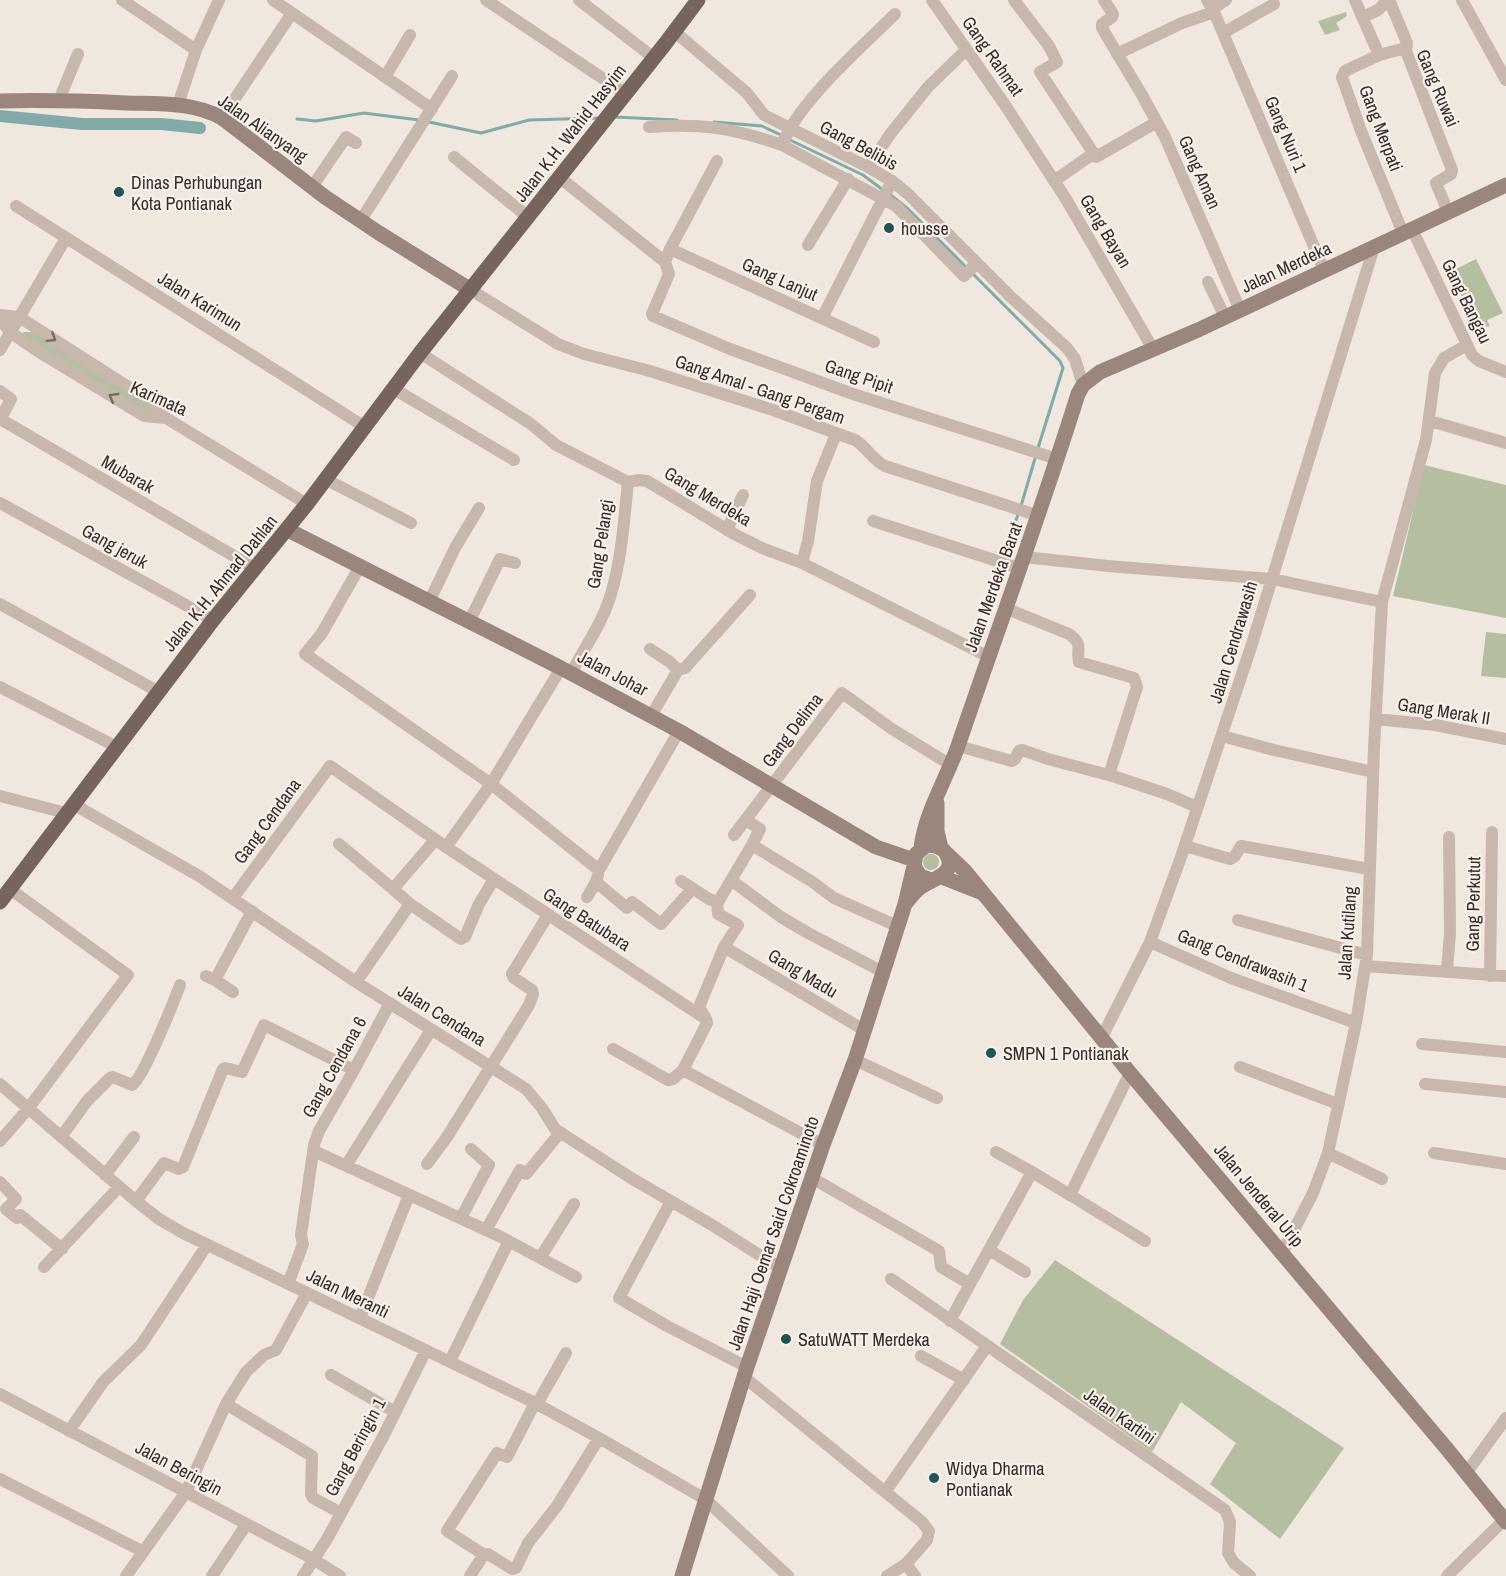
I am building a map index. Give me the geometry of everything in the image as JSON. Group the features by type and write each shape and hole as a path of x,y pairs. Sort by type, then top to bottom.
{"main road":[{"name":"Jalan K.H. Wahid Hasyim","path":"471,290 698,0"},
{"name":"Jalan K.H. Ahmad Dahlan","path":"0,902 213,620 288,530 420,353 471,290"}],"street":[{"path":"122,0 196,50"},
{"path":"178,105 196,50 219,0"},
{"path":"273,0 385,77 427,117"},
{"path":"486,0 625,96"},
{"path":"579,0 654,58"},
{"name":"Gang Rahmat","path":"932,0 1024,134"},
{"path":"1014,0 1049,46 1057,62 1040,72 1096,157 1157,122"},
{"name":"Gang Aman","path":"1104,0 1111,9 1112,15 1102,24 1102,27 1157,122 1183,175 1240,310"},
{"path":"1117,54 1226,0"},
{"path":"1355,0 1379,55"},
{"path":"1462,0 1506,80"},
{"path":"1363,17 1378,10 1388,1 1390,2 1407,43 1406,51"},
{"path":"1223,33 1274,4"},
{"name":"Gang Nuri 1","path":"1211,7 1324,270"},
{"path":"222,118 292,13"},
{"path":"782,145 789,130 816,94 896,14"},
{"name":"Gang Belibis","path":"675,32 747,93 760,112 789,130 868,167 891,183 972,267 1070,352 1075,359 1083,385"},
{"path":"385,77 410,35"},
{"name":"Gang Ruwai","path":"1379,55 1402,49 1406,51 1452,170 1451,174 1437,182 1436,185 1446,208"},
{"path":"868,167 891,132 928,87 965,51"},
{"path":"59,100 78,54"},
{"name":"Gang Merpati","path":"1379,55 1345,71 1342,78 1361,131 1408,231"},
{"path":"361,220 452,76"},
{"name":"Jalan Alianyang","path":"0,101 59,100 178,105 204,109 222,118 312,187 471,290"},
{"path":"649,126 719,128 747,133 782,145 883,198 939,235 964,276 972,267"},
{"name":"Gang Bayan","path":"1024,134 1098,252 1153,349"},
{"path":"312,187 346,137 357,143"},
{"path":"1054,181 1094,153"},
{"path":"454,158 528,217"},
{"path":"559,177 665,262 717,161"},
{"path":"808,244 848,179"},
{"path":"822,318 891,183"},
{"name":"Jalan Merdeka","path":"1083,385 1101,372 1408,231 1446,208 1506,185"},
{"name":"Jalan Karimun","path":"16,206 365,427"},
{"name":"Gang Bangau","path":"1408,231 1475,359 1506,372"},
{"path":"0,350 66,238"},
{"name":"Jalan Cendrawasih","path":"1101,1039 1150,942 1185,846 1272,579 1374,247"},
{"name":"Gang Lanjut","path":"670,249 874,342"},
{"name":"Gang Pipit","path":"665,262 669,274 653,316 729,349 853,394 1052,458"},
{"path":"1208,282 1225,317"},
{"name":"Gang Amal - Gang Pergam","path":"471,290 558,344 584,354 650,371 773,410 860,442 873,458 885,466 1032,513"},
{"path":"0,317 19,317 152,402 166,418"},
{"name":"Karimata","path":"0,317 10,332 39,352 144,416 166,418 308,504"},
{"name":"Jalan Kutilang","path":"1282,1252 1313,1193 1328,1153 1356,1023 1366,961 1382,602 1430,421 1433,384 1437,368 1444,358 1467,345"},
{"name":"Gang Merdeka","path":"420,353 525,420 556,445 628,483 639,480 647,481 727,530 762,548 802,563 988,657"},
{"name":"Jalan Merdeka Barat","path":"916,858 927,821 958,746 1021,563 1032,513 1083,385"},
{"path":"394,389 514,460"},
{"name":"Mubarak","path":"0,391 10,396 11,400 2,420 256,569"},
{"path":"1430,421 1506,443"},
{"path":"802,563 808,541 817,481 836,434"},
{"path":"325,479 411,523"},
{"name":"Gang Pelangi","path":"566,670 606,609 612,593 628,483"},
{"path":"727,530 743,495"},
{"name":"Gang jeruk","path":"0,503 213,620"},
{"path":"429,602 455,548 479,508"},
{"path":"873,521 1021,563 1272,579 1382,602"},
{"name":"Jalan Johar","path":"288,530 566,670 679,731 876,847 916,858"},
{"path":"469,622 500,559 515,563"},
{"path":"360,566 322,633 305,654 491,784 598,876 627,908 632,903 661,924 692,889"},
{"path":"651,717 678,670 685,668 750,595"},
{"path":"0,604 159,692"},
{"path":"1005,608 1069,633 1077,639 1080,650 1079,662 1134,678 1137,687 1109,775"},
{"path":"650,649 678,670"},
{"path":"393,889 441,844 491,784 566,670"},
{"path":"0,687 117,747"},
{"name":"Gang Delima","path":"734,836 842,693 892,729 951,765"},
{"name":"Gang Merak II","path":"1376,719 1435,725 1506,739"},
{"path":"586,897 679,731"},
{"path":"1222,736 1373,772"},
{"path":"958,746 1012,761 1021,750 1109,775 1167,794 1197,807"},
{"name":"Gang Batubara","path":"330,766 441,844 706,1018"},
{"name":"Gang Cendana","path":"232,898 330,766"},
{"name":"Jalan Cendana","path":"0,796 70,809 199,876 356,982 526,1089 542,1108 550,1124 560,1133 780,1268"},
{"path":"905,903 917,890 937,878 949,866 937,831 937,800"},
{"path":"613,1049 668,1080 673,1079 683,1070 707,1023 699,1007 724,947 738,925 717,914 717,902 760,830 746,820"},
{"name":"Gang Perkutut","path":"1490,976 1492,832"},
{"path":"1447,971 1450,933 1449,837"},
{"path":"339,844 410,904 461,939 465,937 479,904 494,879"},
{"path":"752,845 834,898 897,926"},
{"path":"943,850 927,845 916,858 920,876 937,878 983,893"},
{"path":"1185,846 1230,859 1235,856 1241,846 1370,868"},
{"name":"Jalan Jenderal Urip","path":"943,850 965,871 1101,1039 1467,1472 1505,1521"},
{"name":"Jalan Haji Oemar Said Cokroaminoto","path":"682,1576 745,1372 823,1145 855,1060 905,903 916,858"},
{"path":"731,880 799,927 883,972"},
{"path":"681,881 717,902"},
{"path":"0,1141 28,1108 128,975 10,889"},
{"path":"356,982 410,904"},
{"path":"233,992 211,978 252,911"},
{"path":"427,1164 447,1137 529,1005 534,994 532,990 514,978 512,974 548,915"},
{"path":"1238,920 1366,961 1506,976"},
{"name":"Gang Cendrawasih 1","path":"1150,942 1231,978 1356,1023"},
{"name":"Gang Madu","path":"724,947 864,1030"},
{"path":"61,1137 87,1101 110,1078 113,1077 132,1085 136,1083 147,1063 180,985"},
{"name":"Gang Cendana 6","path":"288,1284 303,1243 301,1235 319,1131 390,1003"},
{"path":"136,1202 164,1163 179,1169 183,1167 223,1069 242,1072 264,1025 354,1070"},
{"path":"347,1164 431,1030"},
{"path":"1422,1044 1506,1052"},
{"path":"855,1060 937,1098"},
{"path":"1240,1067 1338,1104"},
{"path":"683,1070 823,1145"},
{"path":"1070,1196 1130,1073"},
{"name":"Jalan Meranti","path":"0,1084 136,1202 159,1219 207,1245 450,1361 599,1438 705,1499 788,1576"},
{"path":"1425,1084 1506,1092"},
{"path":"486,1230 520,1170 526,1174 560,1133"},
{"path":"105,1175 135,1137"},
{"path":"461,1218 489,1165 477,1150"},
{"path":"314,1151 347,1164 509,1241 576,1277"},
{"path":"996,1152 1145,1241"},
{"path":"1328,1153 1382,1179"},
{"path":"1434,1153 1506,1164"},
{"path":"950,1321 1032,1172"},
{"path":"812,1178 937,1249 940,1253 940,1267 969,1284"},
{"path":"0,1182 16,1199 6,1209 17,1218 20,1215 62,1249"},
{"path":"44,1267 119,1187"},
{"path":"360,1318 409,1195"},
{"path":"671,1202 619,1298 745,1372 922,1522 929,1530 927,1540 906,1564 887,1576"},
{"path":"540,1258 574,1204"},
{"path":"450,1361 509,1241"},
{"path":"69,1431 103,1382 141,1345 207,1245"},
{"path":"989,1250 1025,1272"},
{"name":"Jalan Kartini","path":"891,1279 1224,1510 1230,1522 1228,1553 1234,1563 1250,1576"},
{"path":"126,1576 186,1492 226,1404 246,1372 264,1355 276,1350 307,1293"},
{"path":"885,1492 987,1346"},
{"name":"Gang Beringin 1","path":"303,1576 341,1513 426,1350"},
{"path":"566,1353 507,1457 497,1453 447,1531 515,1572 528,1543 557,1506 599,1438"},
{"path":"921,1356 964,1380"},
{"path":"330,1374 395,1412"},
{"name":"Jalan Beringin","path":"0,1394 313,1559 340,1576"},
{"path":"226,1404 312,1456 310,1489 312,1496 341,1513"},
{"path":"1467,1472 1506,1418"},
{"path":"0,1479 142,1551"},
{"path":"1447,1576 1505,1521"},
{"path":"212,1576 246,1525"},
{"path":"470,1576 483,1554"},
{"path":"906,1564 915,1576"}],"green space":[{"path":"1346,12 1347,16 1336,23 1340,30 1325,35 1318,21"},
{"path":"1476,259 1503,313 1487,320 1490,326 1477,329 1450,272"},
{"path":"23,332 32,332 148,402 155,411 144,411 25,340"},
{"path":"1424,465 1506,485 1506,618 1393,596"},
{"path":"1486,632 1506,634 1506,678 1481,676"},
{"path":"928,854 934,854 939,862 937,868 928,870 923,865 923,859"},
{"path":"1055,1260 1344,1448 1280,1539 1210,1484 1236,1443 1181,1402 1152,1452 1000,1344 1023,1300"}],"waterway":[{"path":"297,119 316,121 364,113 419,120"},
{"path":"0,116 82,124 161,124 200,128"},
{"path":"615,117 677,120"},
{"path":"429,122 481,133 529,120 599,118"},
{"path":"714,122 762,126 783,136"},
{"path":"788,139 863,175 883,190"},
{"path":"888,193 907,208 968,269"},
{"path":"973,274 1060,361 1063,368 1038,448"},
{"path":"1021,506 1036,455"},
{"path":"1016,520 1019,512"}],"place":[{"name":"Dinas Perhubungan Kota Pontianak","path":"119,192"},
{"name":"housse","path":"889,228"},
{"name":"SMPN 1 Pontianak","path":"991,1053"},
{"name":"SatuWATT Merdeka","path":"786,1339"},
{"name":"Widya Dharma Pontianak","path":"934,1478"}]}
